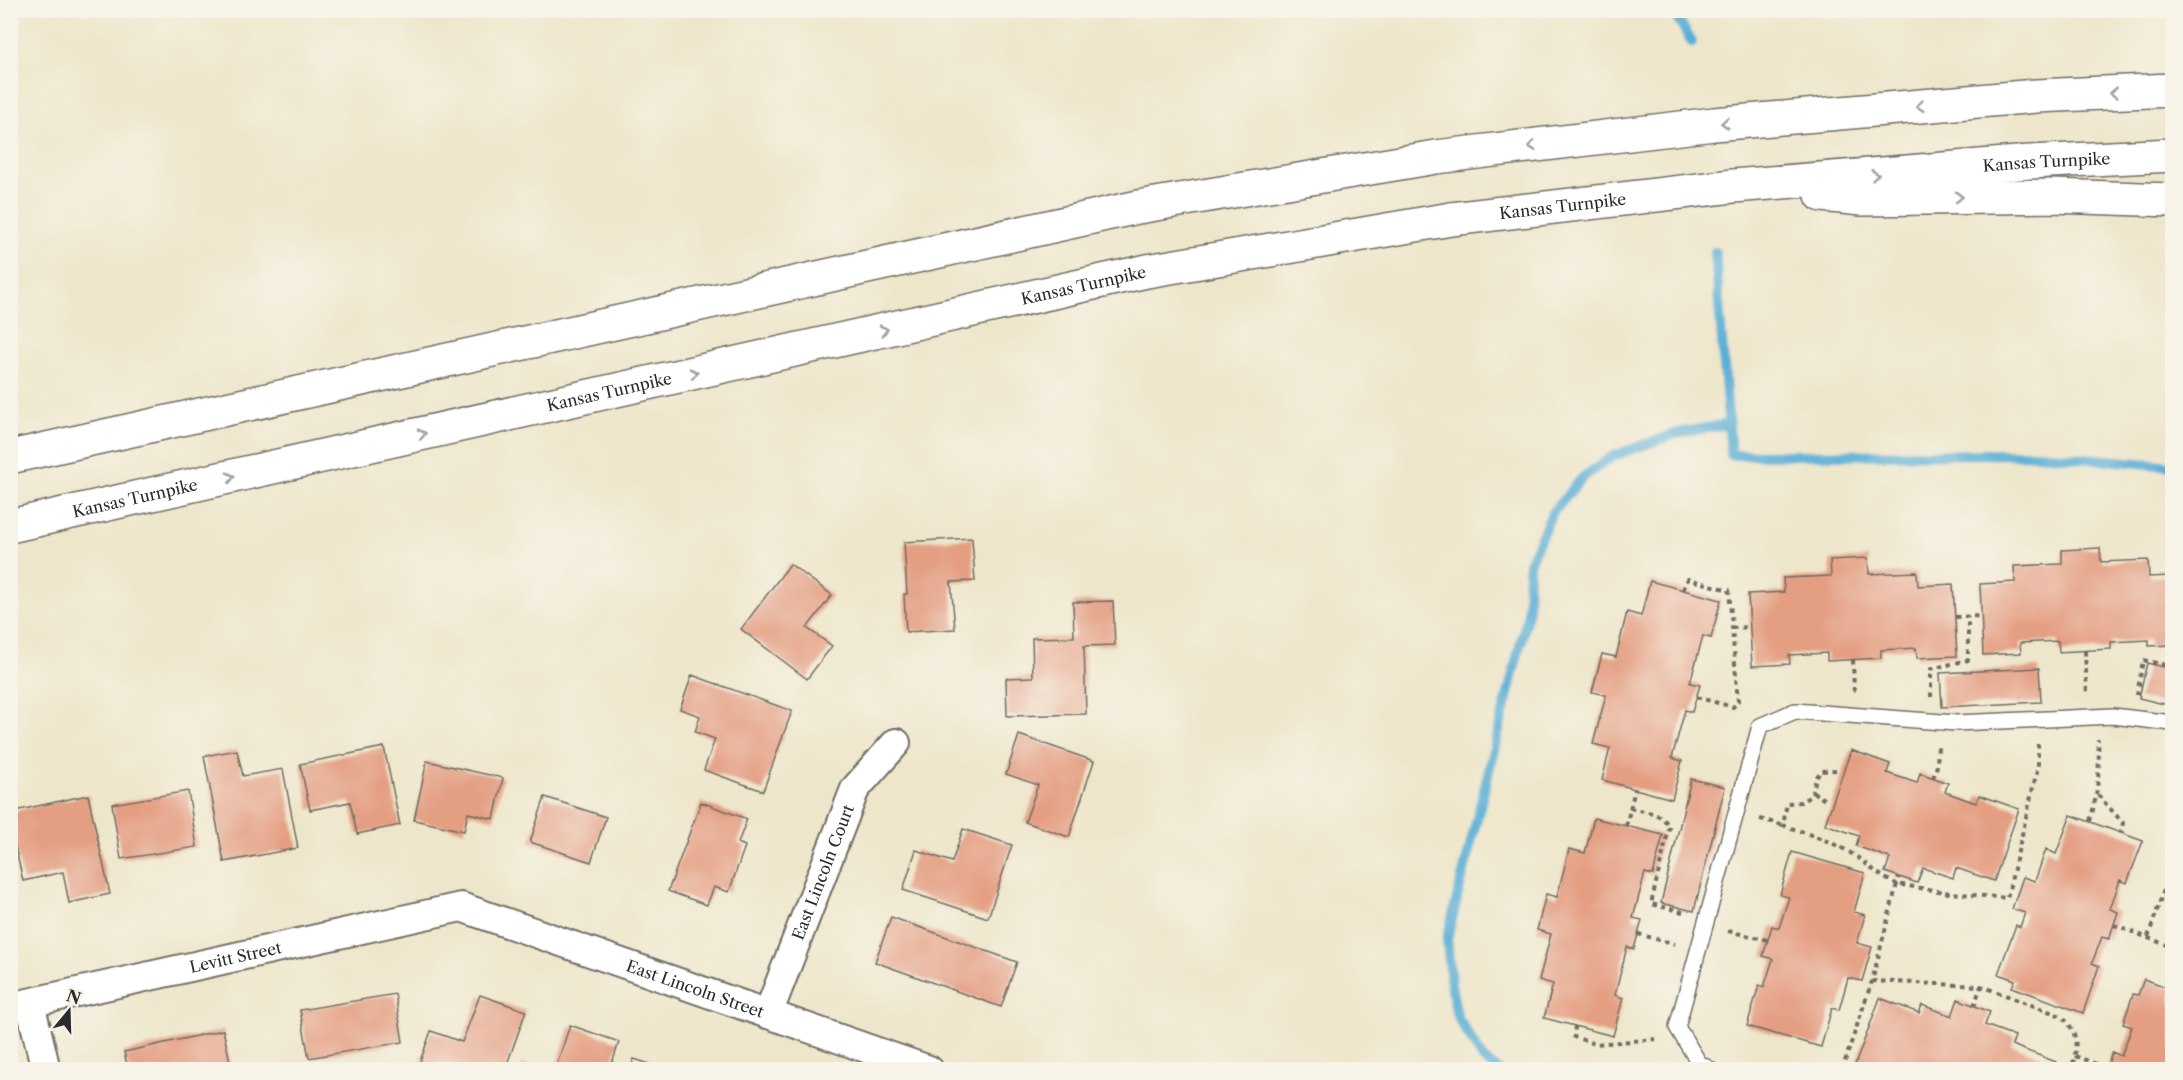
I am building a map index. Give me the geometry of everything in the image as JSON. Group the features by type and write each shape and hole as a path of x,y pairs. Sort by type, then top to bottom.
{"highway":[{"path":"10,457 1126,210 1436,157 1714,124 2036,96 2172,90"},
{"name":"Kansas Turnpike","path":"10,526 1147,271 1451,219 1733,186 2030,162 2172,155"},
{"path":"1733,186 1862,198 2052,196 2172,200"}],"street":[{"name":"East Lincoln Court","path":"768,1014 855,789 896,743"},
{"name":"East Lincoln Street","path":"461,908 928,1070"},
{"name":"Levitt Street","path":"20,1005 461,908"},
{"path":"20,1005 46,1070"}],"lane":[{"path":"1711,1070 1699,1063 1677,1027 1760,726 1795,711 1956,723 2132,717 2172,723"}],"path":[{"path":"1683,590 1689,579 1729,590 1738,701 1733,707 1696,698"},
{"path":"1933,778 1937,766 1936,720 1931,669 1968,660 1968,616"},
{"path":"1955,617 1981,616"},
{"path":"1732,628 1750,627"},
{"path":"2085,651 2099,761 2098,795 2090,821"},
{"path":"1853,660 1855,715"},
{"path":"2132,717 2144,660 2172,666"},
{"path":"1836,770 1821,771 1816,778 1812,795 1801,802 1787,803 1783,825 1836,844 1866,862 1884,879 1897,884 1950,893 2007,898 2038,767 2039,720"},
{"path":"1626,826 1635,789"},
{"path":"1813,792 1825,800"},
{"path":"2098,795 2123,824 2121,833"},
{"path":"1630,808 1662,816 1667,820 1669,828 1651,904 1768,940"},
{"path":"2148,938 2172,870"},
{"path":"1842,1070 1872,981 1899,877"},
{"path":"2114,925 2172,947"},
{"path":"1638,934 1699,950"},
{"path":"1866,965 1874,968"},
{"path":"1872,981 1981,986 2061,1016 2070,1024 2074,1035 2075,1056 2071,1070"},
{"path":"1974,1006 1981,986"},
{"path":"1575,1026 1574,1037 1595,1044 1665,1039 1682,1035"},
{"path":"2075,1056 2107,1068"}],"building":[{"path":"972,538 975,581 951,582 955,629 906,632 904,594 907,594 904,542"},
{"path":"2100,548 2101,562 2148,560 2149,577 2172,576 2172,645 2149,646 2149,640 2111,642 2111,649 2059,652 2058,641 2020,643 2021,653 1983,655 1980,584 2015,582 2014,566 2062,564 2062,550"},
{"path":"1868,558 1869,574 1917,572 1918,586 1953,584 1957,656 1917,658 1916,648 1881,650 1881,658 1827,661 1827,653 1789,655 1790,664 1752,666 1748,594 1784,592 1783,578 1831,576 1830,560"},
{"path":"790,564 832,595 807,628 832,646 807,679 741,629"},
{"path":"1650,581 1721,600 1711,638 1703,636 1690,683 1700,685 1692,712 1685,710 1672,758 1682,761 1672,799 1602,780 1610,748 1593,744 1606,695 1592,692 1602,654 1616,657 1627,612 1641,616"},
{"path":"1113,601 1115,645 1084,646 1086,714 1007,716 1006,678 1033,677 1032,638 1074,637 1073,602"},
{"path":"2147,663 2172,669 2172,706 2139,698"},
{"path":"2039,668 2041,702 1942,707 1940,673"},
{"path":"692,675 792,711 763,791 704,770 715,739 695,732 700,716 680,709"},
{"path":"1019,735 1094,761 1069,837 1025,822 1038,785 1006,774"},
{"path":"384,747 400,825 357,834 350,802 310,810 300,764"},
{"path":"237,750 243,776 283,769 298,848 224,862 204,756"},
{"path":"1851,750 1890,764 1887,773 1917,783 1920,773 1948,783 1945,792 1976,803 1979,795 2019,809 1994,881 1956,868 1953,878 1923,868 1917,883 1885,872 1890,858 1856,846 1859,836 1825,824"},
{"path":"427,761 503,778 494,819 468,813 464,831 414,820"},
{"path":"1691,779 1725,787 1694,911 1661,903"},
{"path":"188,791 197,847 121,859 112,804"},
{"path":"88,795 110,894 69,903 63,872 23,881 10,824 10,812"},
{"path":"545,797 606,817 591,862 530,842"},
{"path":"701,802 747,819 738,843 745,846 729,892 714,887 707,905 668,891"},
{"path":"2071,815 2143,841 2127,883 2120,880 2110,909 2118,912 2109,939 2102,937 2092,963 2099,966 2083,1013 2012,987 2015,980 1998,974 2016,925 2020,927 2025,913 2012,909 2023,877 2035,881 2046,849 2056,854"},
{"path":"1594,818 1663,835 1653,875 1645,873 1633,918 1642,920 1634,949 1627,947 1615,995 1623,998 1613,1036 1544,1018 1553,984 1539,980 1551,934 1537,930 1546,894 1557,897 1569,849 1585,853"},
{"path":"963,829 1012,845 988,918 903,890 916,850 952,862"},
{"path":"1792,852 1865,873 1854,912 1865,915 1857,943 1872,947 1862,981 1848,978 1839,1010 1832,1008 1821,1047 1747,1026 1759,985 1764,987 1773,959 1763,956 1772,926 1779,928 1789,897 1780,895"},
{"path":"891,917 1017,962 1001,1007 875,962"},
{"path":"2144,979 2172,989 2172,1070 2106,1070 2112,1052 2121,1056 2132,1027 2123,1024 2133,994 2138,995"},
{"path":"395,994 403,1042 309,1058 300,1010"},
{"path":"480,995 526,1011 505,1070 417,1070 431,1031 462,1042"},
{"path":"1880,998 1919,1013 1922,1005 1952,1016 1958,999 1990,1012 1985,1025 2015,1036 2012,1045 2056,1062 2053,1070 1853,1070"},
{"path":"570,1025 619,1042 610,1070 555,1070"},
{"path":"223,1030 232,1070 128,1070 124,1052"},
{"path":"634,1059 666,1069 666,1070 630,1070"},
{"path":"522,1063 541,1069 541,1070 519,1070"}],"waterway":[{"path":"1672,10 1692,42"},
{"path":"1715,252 1731,455 2037,454 2172,466"},
{"path":"1498,1070 1483,1059 1457,1016 1451,985 1447,939 1528,613 1529,563 1552,513 1582,478 1613,456 1678,433 1729,424"}]}
